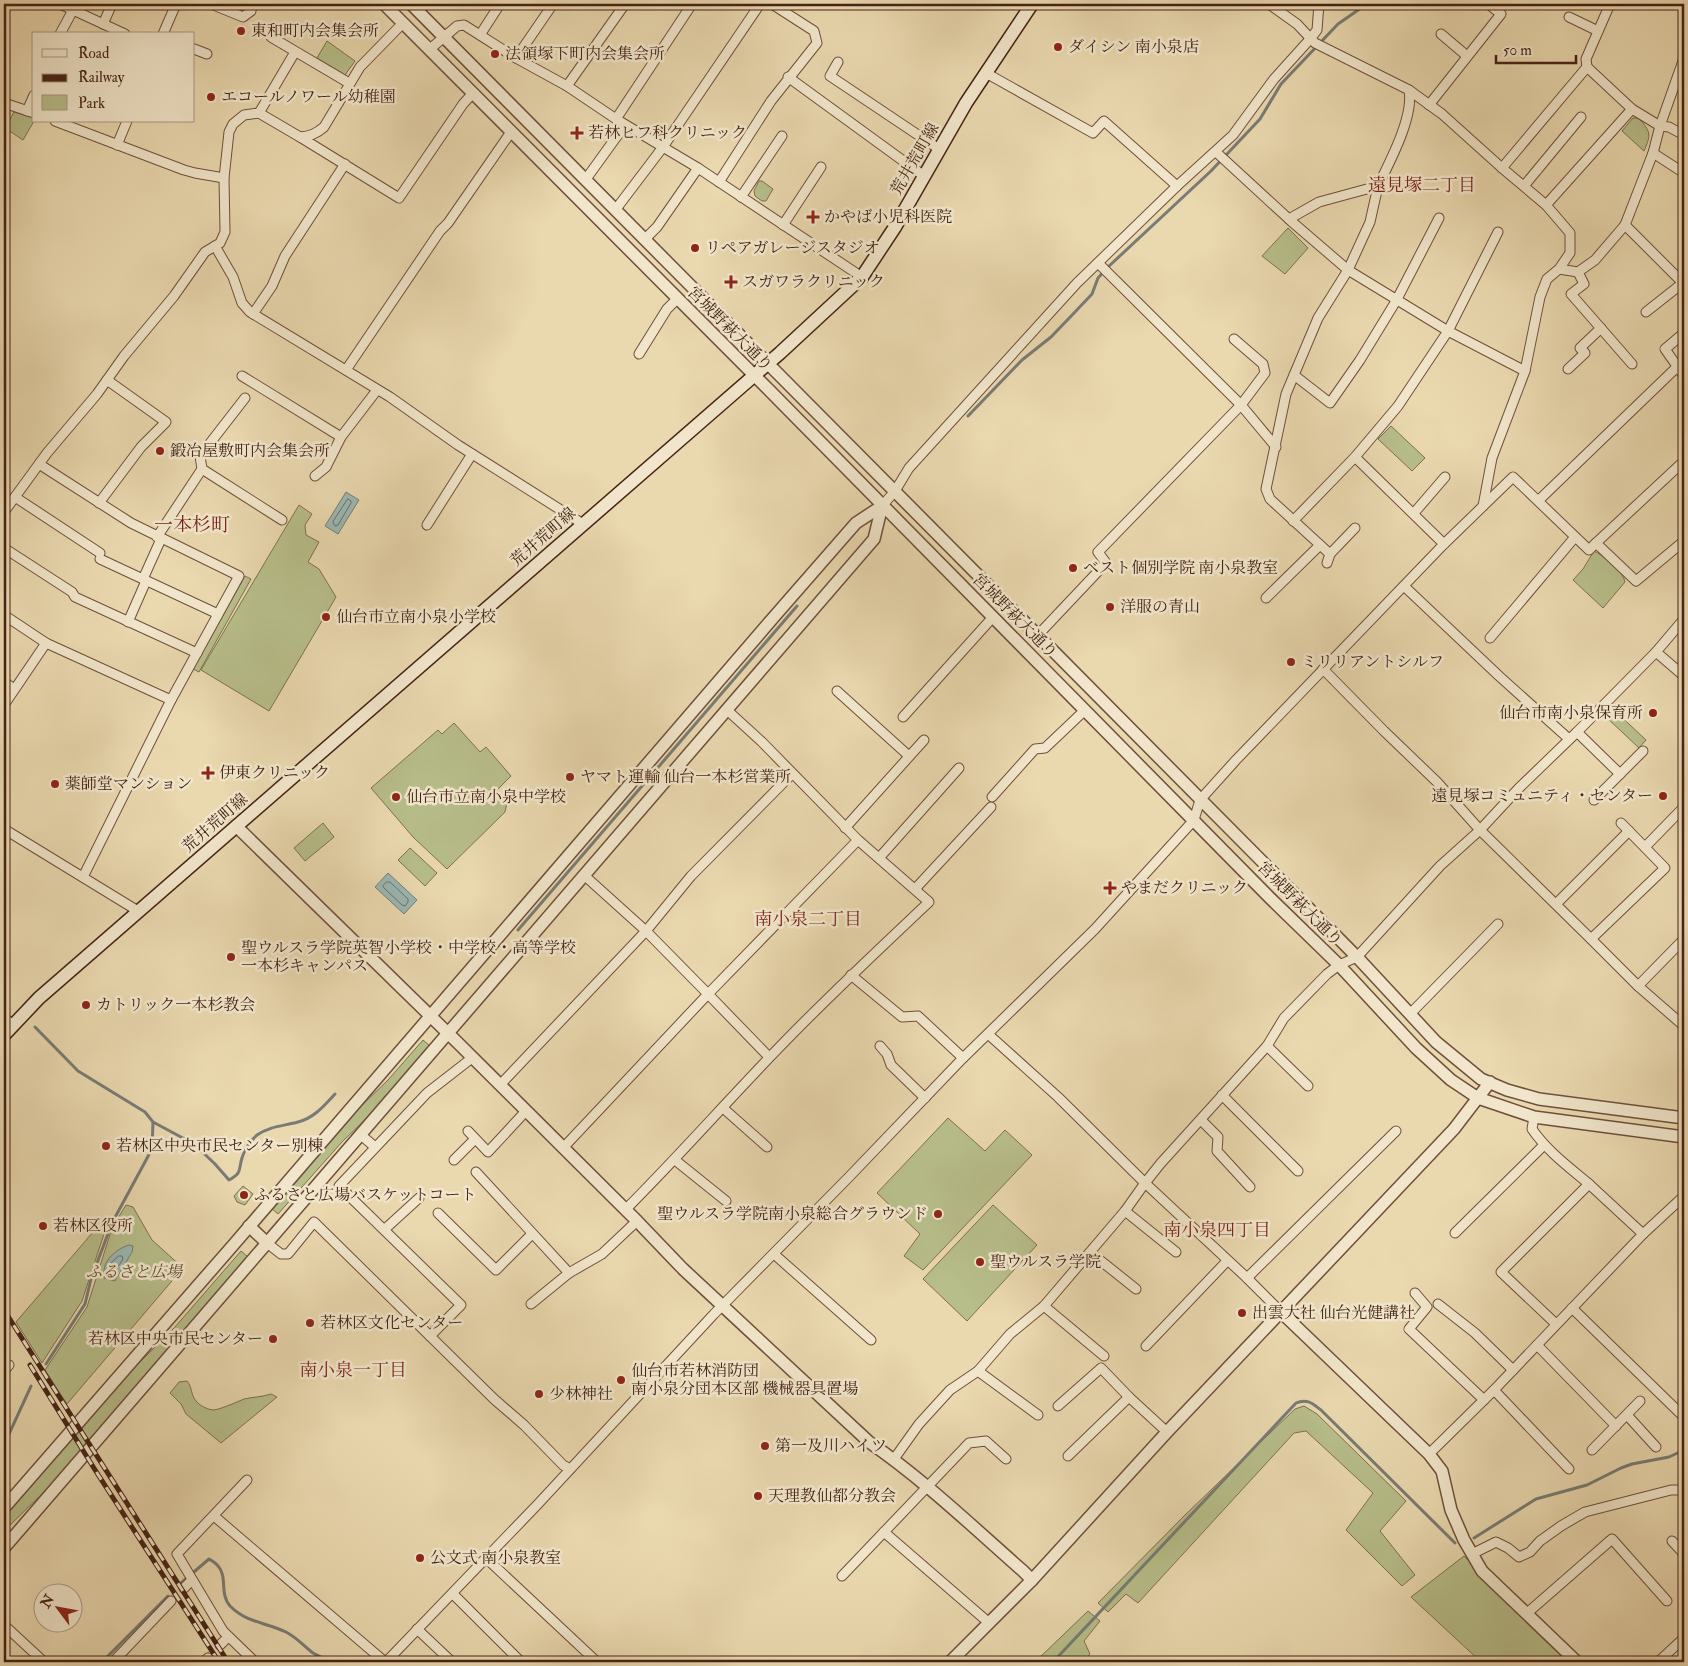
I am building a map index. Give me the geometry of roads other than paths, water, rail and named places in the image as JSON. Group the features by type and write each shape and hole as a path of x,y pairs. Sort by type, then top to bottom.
{"main road":[{"name":"荒井荒町線","path":"4,1035 8,1021 39,998 768,363 862,277 895,227 939,149 986,73 1032,4"}],"street":[{"path":"4,8 6,4"},
{"path":"60,4 121,32"},
{"path":"103,24 112,4"},
{"path":"164,32 176,4"},
{"path":"211,4 243,17 250,11 252,4"},
{"name":"宮城野萩大通り","path":"384,4 754,375 1270,898 1339,965 1423,1055 1450,1080 1478,1098 1534,1117 1684,1137"},
{"name":"宮城野萩大通り","path":"411,4 963,558 1037,636 1357,957 1436,1042 1482,1079 1507,1090 1539,1099 1684,1118"},
{"path":"480,35 500,4"},
{"path":"516,58 553,4"},
{"path":"567,86 625,4"},
{"path":"616,119 692,4"},
{"path":"616,209 663,147 760,4"},
{"path":"719,182 771,101 816,43 814,31 772,4"},
{"path":"1269,4 1297,24 1317,43 1409,90 1442,114 1546,205 1570,233 1570,253 1559,269 1547,279 1540,297 1525,371 1492,458 1483,506"},
{"path":"1317,43 1316,30 1319,4"},
{"path":"1429,105 1501,14 1488,4"},
{"path":"1610,4 1586,59 1587,67 1632,109 1660,126 1669,127 1684,135"},
{"path":"61,32 73,10"},
{"path":"1569,18 1598,31"},
{"path":"300,137 312,135 324,127 349,83 364,62 403,23"},
{"path":"430,49 457,26 464,25 516,58 567,86 616,119 698,168 862,277"},
{"path":"1441,34 1467,56"},
{"path":"271,37 349,83"},
{"path":"4,1508 704,696 856,523 882,506 895,491 910,468 1077,283 1099,265 1177,186 1217,154 1274,78 1317,43"},
{"path":"195,49 207,54"},
{"path":"259,113 296,52"},
{"path":"1559,269 1578,272 1595,260 1625,225 1653,154 1660,126 1682,71 1684,58"},
{"path":"838,62 830,76 939,149"},
{"path":"1502,168 1587,67"},
{"path":"986,73 1093,133 1104,121 1177,186"},
{"path":"788,77 924,176"},
{"path":"1355,528 1329,558 1320,545 1270,499 1266,489 1286,394 1318,318 1348,270 1370,222 1378,186 1400,140 1410,99 1409,90"},
{"path":"4,512 39,464 98,394 124,356 174,296 205,252 220,243 225,232 224,178 229,132 233,124 244,115 259,113 399,198 463,104 473,93"},
{"path":"4,103 30,112"},
{"path":"1546,205 1632,109"},
{"path":"1524,186 1581,117"},
{"path":"58,122 196,173 224,178"},
{"path":"117,145 127,122"},
{"path":"586,179 626,125"},
{"path":"346,370 440,230 448,223 511,132"},
{"path":"741,197 782,136"},
{"path":"1217,154 1348,270 1448,331 1525,371"},
{"path":"1653,154 1684,173"},
{"path":"253,314 272,286 285,256 345,164"},
{"path":"783,225 822,167"},
{"path":"645,239 657,227 698,168"},
{"path":"1288,218 1319,202 1378,186"},
{"path":"1294,375 1330,403 1360,360 1396,301 1440,218"},
{"path":"1625,225 1684,283 1646,312"},
{"path":"1293,520 1354,457 1398,406 1448,331 1498,232"},
{"path":"216,246 233,277 242,303 253,314 390,397 472,454 583,524"},
{"path":"1099,265 1240,405 1276,447"},
{"path":"1578,272 1584,284 1571,294 1632,364"},
{"path":"638,354 667,309 677,299"},
{"path":"1568,369 1585,353 1580,348 1601,328"},
{"path":"1684,334 1665,349 1684,376"},
{"path":"1037,636 1106,563 1098,552 1240,405 1265,373 1263,364 1234,338"},
{"path":"1539,500 1677,368"},
{"path":"242,376 341,437"},
{"path":"99,503 141,447 166,422 107,380"},
{"path":"315,476 326,467 341,437 377,390"},
{"path":"128,622 159,538 202,469 200,456 245,398"},
{"path":"427,525 472,454"},
{"path":"1354,457 1444,544"},
{"path":"214,1516 386,1662 453,1594 722,1306 963,1058 1095,929 1194,820 1200,800 1444,544 1513,477 1589,550 1684,461"},
{"path":"39,464 99,503 159,538 239,576 171,700 83,877"},
{"path":"202,469 282,520"},
{"path":"1414,513 1445,477"},
{"path":"15,498 100,556 144,580 218,614"},
{"path":"4,1548 874,539 882,506"},
{"path":"1490,638 1575,537"},
{"path":"1596,543 1636,581 1684,541"},
{"path":"1266,598 1320,545"},
{"path":"4,548 72,592 75,597 197,654"},
{"path":"1405,587 1569,739"},
{"path":"4,615 46,643 171,700"},
{"path":"903,717 993,617"},
{"path":"894,1459 919,1424 950,1390 978,1371 1010,1334 1044,1306 1091,1253 1161,1163 1267,1046 1284,1018 1327,974 1339,965 1357,957 1440,866 1480,830 1518,789 1577,732 1656,652 1684,619"},
{"path":"4,705 46,643"},
{"path":"1656,652 1684,676"},
{"path":"1323,669 1437,782 1480,830 1590,939 1638,986 1684,1026"},
{"path":"4,682 14,689"},
{"path":"837,691 909,756"},
{"path":"626,1210 769,1058 851,975 929,902 845,828 727,710"},
{"path":"915,889 1036,749 1045,748 1085,710"},
{"path":"1577,732 1620,774"},
{"path":"845,828 924,740"},
{"path":"1594,800 1643,751"},
{"path":"879,858 959,768"},
{"path":"500,1085 646,931 691,876 792,774"},
{"path":"1645,847 1684,807"},
{"path":"1590,939 1665,868 1621,823"},
{"path":"236,826 722,1306 869,1442 894,1459 1032,1580"},
{"path":"4,829 138,911"},
{"path":"1556,904 1629,832"},
{"path":"563,1148 708,994 858,840"},
{"path":"585,876 646,931 769,1058"},
{"path":"1410,1014 1498,924"},
{"path":"1638,986 1684,939"},
{"path":"851,975 902,1016 918,1016 963,1058"},
{"path":"988,1034 1058,1097 1145,1183 1247,1278 1429,1454 1442,1471 1451,1510 1464,1540 1482,1571 1577,1662"},
{"path":"880,1046 887,1054 891,1065 925,1098"},
{"path":"1267,1046 1308,1086"},
{"path":"430,1336 461,1305 339,1186 427,1093 472,1058"},
{"path":"950,1662 1032,1580 1167,1432 1454,1129 1490,1082"},
{"path":"1222,1095 1298,1172"},
{"path":"723,1108 767,1147"},
{"path":"468,1131 488,1152 526,1111"},
{"path":"1534,1117 1532,1129 1544,1145 1643,1234"},
{"path":"1201,1120 1218,1137 1217,1151 1250,1187"},
{"path":"1247,1278 1396,1131"},
{"path":"361,1135 375,1147"},
{"path":"454,1160 475,1138"},
{"path":"1456,1233 1544,1145"},
{"path":"675,1160 726,1200"},
{"path":"476,1172 569,1273"},
{"path":"1556,1324 1502,1272 1589,1184"},
{"path":"385,1229 419,1198"},
{"path":"1429,1454 1494,1390 1643,1234 1682,1202"},
{"path":"1125,1211 1176,1252"},
{"path":"438,1212 496,1270 532,1234"},
{"path":"531,1304 569,1273 602,1254 637,1220"},
{"path":"248,1226 280,1254 288,1254 314,1222 494,1399 524,1425 563,1465 570,1469"},
{"path":"1091,1253 1136,1289"},
{"path":"774,1254 871,1340"},
{"path":"1146,1346 1227,1261"},
{"path":"1415,1293 1427,1307 1409,1329 1484,1400"},
{"path":"1438,1304 1475,1332 1513,1370"},
{"path":"1044,1306 1104,1356"},
{"path":"1572,1308 1684,1417"},
{"path":"1537,1345 1616,1426"},
{"path":"1058,1406 1101,1368 1167,1432"},
{"path":"978,1371 1038,1415"},
{"path":"1494,1390 1568,1468"},
{"path":"1068,1456 1129,1397"},
{"path":"1592,1450 1640,1401"},
{"path":"1627,1415 1656,1447"},
{"path":"842,1576 969,1443 986,1441 1006,1459"},
{"path":"247,1480 177,1554 189,1577 228,1637 255,1662"},
{"path":"1472,1554 1496,1542 1508,1548 1519,1557 1530,1552 1540,1541 1585,1512 1671,1490 1684,1490"},
{"path":"884,1532 988,1622"},
{"path":"1526,1614 1612,1539 1668,1601"},
{"path":"1672,1540 1684,1554"},
{"path":"486,1558 596,1662"},
{"path":"184,1588 189,1577"},
{"path":"453,1594 521,1662"},
{"path":"113,1662 172,1601"},
{"path":"4,1624 38,1660"},
{"path":"417,1629 452,1662"},
{"path":"220,1645 228,1637"},
{"path":"1658,1662 1684,1638"}],"water":[{"path":"346,492 359,500 338,534 325,526"},
{"path":"388,873 417,900 404,914 375,887"},
{"path":"129,1245 133,1246 132,1252 115,1281 104,1278 104,1269 108,1259 118,1250"}],"waterway":[{"path":"968,416 1022,360 1051,337 1092,294 1098,278 1108,267 1211,171 1260,119 1281,84 1338,24 1364,4"},
{"path":"518,930 797,606"},
{"path":"35,1027 78,1071 145,1112 153,1122 194,1144 229,1180 238,1173 244,1152 257,1135 272,1128 309,1118 335,1094"},
{"path":"46,1364 85,1304 91,1279 112,1223 152,1149 153,1122"},
{"path":"4,1453 9,1434 31,1386"},
{"path":"1053,1662 1296,1403 1310,1402 1321,1410 1455,1543"},
{"path":"1474,1538 1536,1499 1587,1485 1632,1464 1669,1457 1684,1450"},
{"path":"181,1583 209,1559 221,1570 225,1596 230,1606 236,1612 286,1632 313,1653 330,1662"},
{"path":"102,1662 168,1596"}],"tunnel":[{"path":"171,1601 184,1588"},
{"path":"208,1658 220,1645"}],"railway":[{"path":"4,1310 228,1662"},
{"path":"30,1365 219,1662"}],"place":[{"name":"東和町内会集会所","path":"241,31"},
{"name":"ダイシン 南小泉店","path":"1058,47"},
{"name":"法領塚下町内会集会所","path":"495,54"},
{"name":"エコールノワール幼稚園","path":"211,97"},
{"name":"若林ヒフ科クリニック","path":"577,133"},
{"name":"かやば小児科医院","path":"813,217"},
{"name":"リペアガレージスタジオ","path":"695,248"},
{"name":"スガワラクリニック","path":"731,282"},
{"name":"鍛冶屋敷町内会集会所","path":"160,451"},
{"name":"ベスト個別学院 南小泉教室","path":"1073,568"},
{"name":"洋服の青山","path":"1110,607"},
{"name":"仙台市立南小泉小学校","path":"326,617"},
{"name":"ミリリアントシルフ","path":"1291,662"},
{"name":"仙台市南小泉保育所","path":"1653,713"},
{"name":"伊東クリニック","path":"208,773"},
{"name":"ヤマト運輸 仙台一本杉営業所","path":"570,777"},
{"name":"薬師堂マンション","path":"55,784"},
{"name":"遠見塚コミュニティ・センター","path":"1663,796"},
{"name":"仙台市立南小泉中学校","path":"396,797"},
{"name":"やまだクリニック","path":"1110,888"},
{"name":"聖ウルスラ学院英智小学校・中学校・高等学校 一本杉キャンパス","path":"231,957"},
{"name":"カトリック一本杉教会","path":"86,1005"},
{"name":"若林区中央市民センター別棟","path":"106,1146"},
{"name":"ふるさと広場バスケットコート","path":"244,1195"},
{"name":"聖ウルスラ学院南小泉総合グラウンド","path":"938,1214"},
{"name":"若林区役所","path":"43,1226"},
{"name":"聖ウルスラ学院","path":"980,1262"},
{"name":"出雲大社 仙台光健講社","path":"1242,1313"},
{"name":"若林区文化センター","path":"310,1323"},
{"name":"若林区中央市民センター","path":"273,1339"},
{"name":"仙台市若林消防団 南小泉分団本区部 機械器具置場","path":"621,1380"},
{"name":"少林神社","path":"539,1394"},
{"name":"第一及川ハイツ","path":"765,1446"},
{"name":"天理教仙都分教会","path":"758,1496"},
{"name":"公文式 南小泉教室","path":"420,1558"}],"district":[{"name":"遠見塚二丁目","path":"1422,185"},
{"name":"一本杉町","path":"192,525"},
{"name":"南小泉二丁目","path":"808,919"},
{"name":"南小泉四丁目","path":"1217,1230"},
{"name":"南小泉一丁目","path":"353,1370"}],"park label":[{"name":"ふるさと広場","path":"134,1272"}]}
